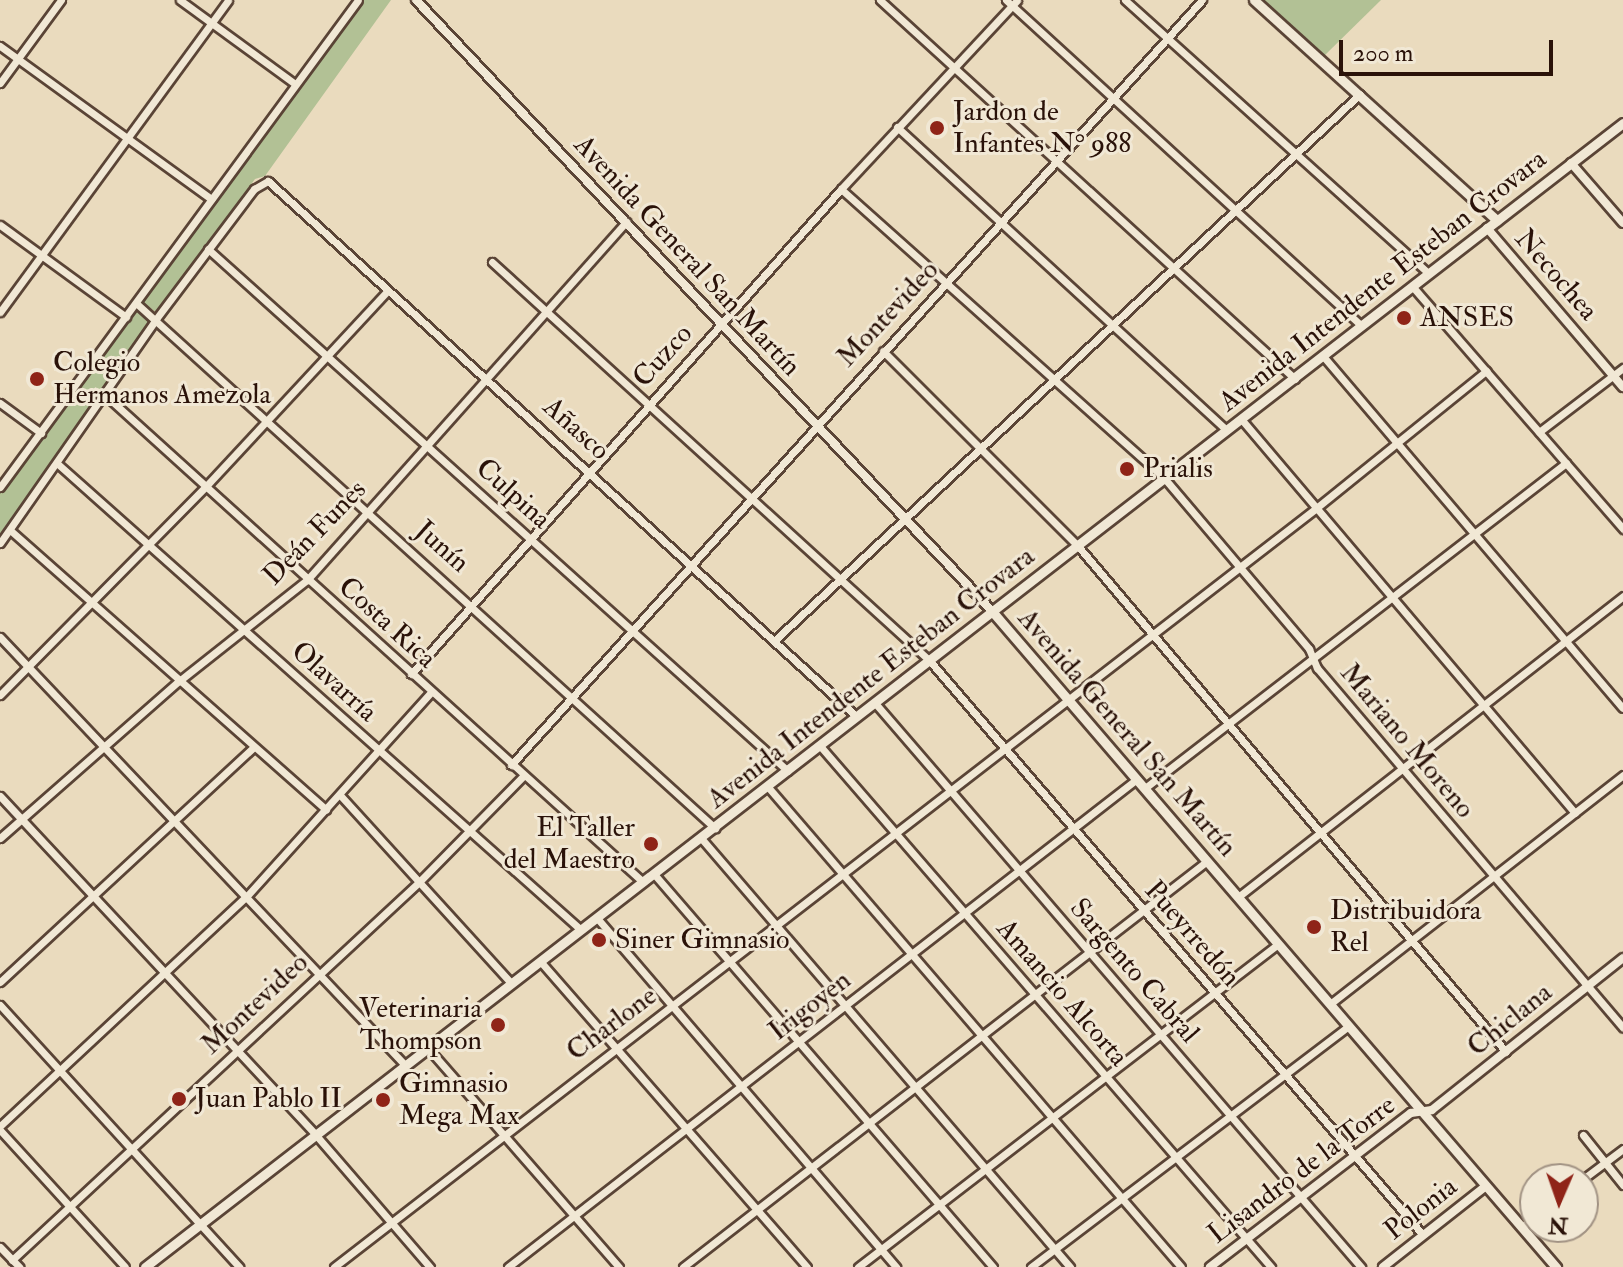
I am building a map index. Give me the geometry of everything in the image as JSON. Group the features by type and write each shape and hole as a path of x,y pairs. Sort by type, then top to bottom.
{"main road":[{"path":"1254,0 1497,220"},
{"name":"Avenida Intendente Esteban Crovara","path":"145,1267 427,1047 821,747 991,610 1242,420 1623,123"},
{"name":"Avenida General San Martín","path":"991,610 1519,1222"},
{"name":"Avenida General San Martín","path":"1537,1243 1556,1267"}],"street":[{"path":"0,83 61,0"},
{"path":"180,0 295,84"},
{"path":"0,312 228,0"},
{"path":"0,487 358,0"},
{"name":"Avenida General San Martín","path":"416,0 991,610"},
{"path":"880,0 1295,379"},
{"path":"1125,0 1428,273"},
{"name":"Montevideo","path":"511,765 1202,0"},
{"path":"1011,2 1361,325"},
{"name":"Cuzco","path":"411,674 1011,2"},
{"path":"0,46 211,199"},
{"path":"775,640 902,516 1114,324 1360,94"},
{"path":"897,127 1004,220 1227,430"},
{"path":"1571,163 1623,223"},
{"name":"Añasco","path":"208,249 262,181 274,185 387,291 591,471 857,717"},
{"name":"Mariano Moreno","path":"841,189 1165,479 1241,567 1403,769 1623,1027"},
{"name":"Deán Funes","path":"0,838 179,681 307,580 626,222"},
{"path":"0,225 126,317"},
{"name":"Necochea","path":"1487,228 1623,387"},
{"path":"0,543 59,465 104,394 208,249"},
{"name":"Culpina","path":"208,249 788,771"},
{"name":"Pueyrredón","path":"492,262 929,660 1423,1235"},
{"path":"1412,286 1623,529"},
{"path":"0,695 30,668 207,485 387,291"},
{"name":"Junín","path":"136,303 368,509 715,828"},
{"path":"883,351 1077,545 1150,636 1506,1052"},
{"path":"1323,356 1623,708"},
{"path":"1539,432 1623,368"},
{"name":"Charlone","path":"334,1267 1241,567 1399,444 1486,371"},
{"name":"Costa Rica","path":"104,394 643,882"},
{"path":"0,403 41,433"},
{"path":"1242,420 1575,813"},
{"path":"1145,788 1566,463"},
{"name":"Olavarría","path":"59,465 581,930"},
{"path":"10,530 326,810"},
{"path":"1238,897 1623,596"},
{"path":"0,637 405,1065"},
{"path":"125,1267 0,1128 246,897 431,692"},
{"name":"Sargento Cabral","path":"875,703 1361,1267"},
{"name":"Amancio Alcorta","path":"821,747 1271,1267"},
{"path":"0,982 253,748"},
{"path":"1330,1004 1623,775"},
{"name":"Montevideo","path":"12,1260 134,1150 237,1049 419,882 523,776"},
{"name":"Irigoyen","path":"508,1267 1137,779"},
{"path":"768,787 1181,1267"},
{"path":"340,795 511,983"},
{"path":"0,796 315,1134 430,1267"},
{"path":"701,838 1070,1267"},
{"path":"683,1267 1207,861"},
{"path":"654,874 993,1267"},
{"path":"597,918 896,1267"},
{"path":"858,1267 1278,944"},
{"name":"Chiclana","path":"1423,1111 1432,1110 1623,958"},
{"path":"540,961 807,1267"},
{"path":"0,1005 239,1267"},
{"path":"1031,1267 1349,1026"},
{"path":"427,1047 619,1267"},
{"name":"Lisandro de la Torre","path":"1210,1267 1411,1113 1423,1111"},
{"path":"1583,1135 1623,1185"},
{"path":"1599,1167 1623,1149"},
{"name":"Polonia","path":"1383,1267 1486,1186"},
{"path":"0,1247 19,1267"}],"green space":[{"path":"360,0 391,0 265,176 255,179 157,313 143,302"},
{"path":"1262,0 1381,0 1324,56"},
{"path":"137,307 149,321 0,534 0,493"}],"place":[{"name":"Jardon de Infantes N° 988","path":"937,128"},
{"name":"ANSES","path":"1404,318"},
{"name":"Colegio Hermanos Amezola","path":"37,379"},
{"name":"Prialis","path":"1127,469"},
{"name":"El Taller del Maestro","path":"651,844"},
{"name":"Distribuidora Rel","path":"1314,927"},
{"name":"Siner Gimnasio","path":"599,940"},
{"name":"Veterinaria Thompson","path":"498,1025"},
{"name":"Juan Pablo II","path":"179,1099"},
{"name":"Gimnasio Mega Max","path":"383,1100"}]}
